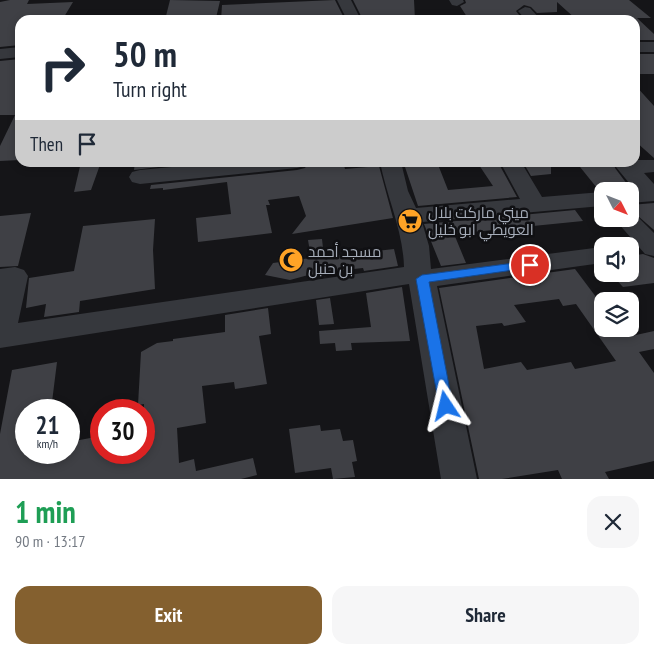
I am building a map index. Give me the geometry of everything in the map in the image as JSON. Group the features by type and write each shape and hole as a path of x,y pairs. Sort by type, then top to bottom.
{"street":[{"path":"344,0 352,15"},
{"path":"640,47 654,48"},
{"path":"0,54 15,52"},
{"path":"640,167 654,166"},
{"path":"140,177 245,167"},
{"path":"391,167 416,246 420,276 459,479"},
{"path":"513,167 535,205"},
{"path":"627,167 651,195 639,196"},
{"path":"408,216 594,200"},
{"path":"635,228 654,248"},
{"path":"639,250 654,248"},
{"path":"0,278 15,276 0,336 420,276 594,256"}],"building":[{"path":"29,0 27,4 73,2 65,15 15,15 15,46 0,47 0,2"},
{"path":"170,0 220,1 217,15 166,15"},
{"path":"335,0 342,15 221,15 222,5"},
{"path":"353,0 414,0 415,15 360,15"},
{"path":"465,0 629,0 651,18 640,18 640,15 571,15 557,2 557,12 537,13 531,7 524,5 516,11 519,15 466,15 460,6 466,3"},
{"path":"640,21 654,34 654,40 640,40"},
{"path":"640,54 654,54 654,74 640,74"},
{"path":"15,60 15,115 0,115 0,61"},
{"path":"640,91 654,106 654,158 640,145"},
{"path":"15,115 15,160 0,161 0,146"},
{"path":"80,167 99,167 91,190 74,192"},
{"path":"134,167 158,167 134,170"},
{"path":"344,167 345,169 379,167 393,218 292,234 306,216 299,196 268,200 270,205 266,205 272,233 198,242 196,218 231,214 227,182 163,190 163,188 150,189 151,185 305,168"},
{"path":"405,167 439,167 448,190 493,186 480,167 501,167 517,197 418,206"},
{"path":"526,167 551,167 551,174 531,176"},
{"path":"580,167 615,167 626,182 594,182 594,184"},
{"path":"654,203 654,230 639,217 639,204"},
{"path":"575,210 583,221 454,234 466,263 441,266 424,224"},
{"path":"31,213 18,266 0,267 0,216"},
{"path":"155,219 153,250 155,289 80,301 79,312 44,317 46,304 26,308 29,278 74,271 83,226"},
{"path":"322,239 324,257 394,249 398,266 364,271 363,268 326,272 327,276 313,278 312,274 290,280 265,275 273,263 311,258 308,240"},
{"path":"639,255 654,258 654,283 623,287 618,282 639,282"},
{"path":"575,269 594,294 594,330 576,304 563,306 559,299 514,305 526,322 504,326 502,323 476,326 484,369 521,362 527,370 571,362 575,369 616,361 599,337 639,337 639,334 654,331 654,349 639,352 654,373 654,461 605,472 609,479 562,479 558,470 502,479 479,479 439,288"},
{"path":"402,287 410,341 351,343 352,350 336,351 335,343 320,344 319,331 371,327 366,293"},
{"path":"330,298 334,324 319,325 316,300"},
{"path":"268,308 271,334 259,336 267,384 235,389 234,382 202,386 206,423 177,428 179,463 194,459 196,471 253,458 257,475 241,479 0,479 0,434 12,370 57,362 52,399 15,399 15,464 80,464 80,440 90,438 90,464 155,464 155,399 138,399 141,352 157,343 173,341 173,339 225,332 225,315"},
{"path":"320,425 321,431 340,429 343,441 353,440 357,461 352,462 355,477 333,479 331,468 295,473 289,429"}],"place":[{"name":"ميني ماركت بلال العويطي ابو خليل","path":"410,221"},
{"name":"مسجد أحمد بن حنبل","path":"291,260"}],"route":[{"path":"446,406 422,279 530,265"}]}
